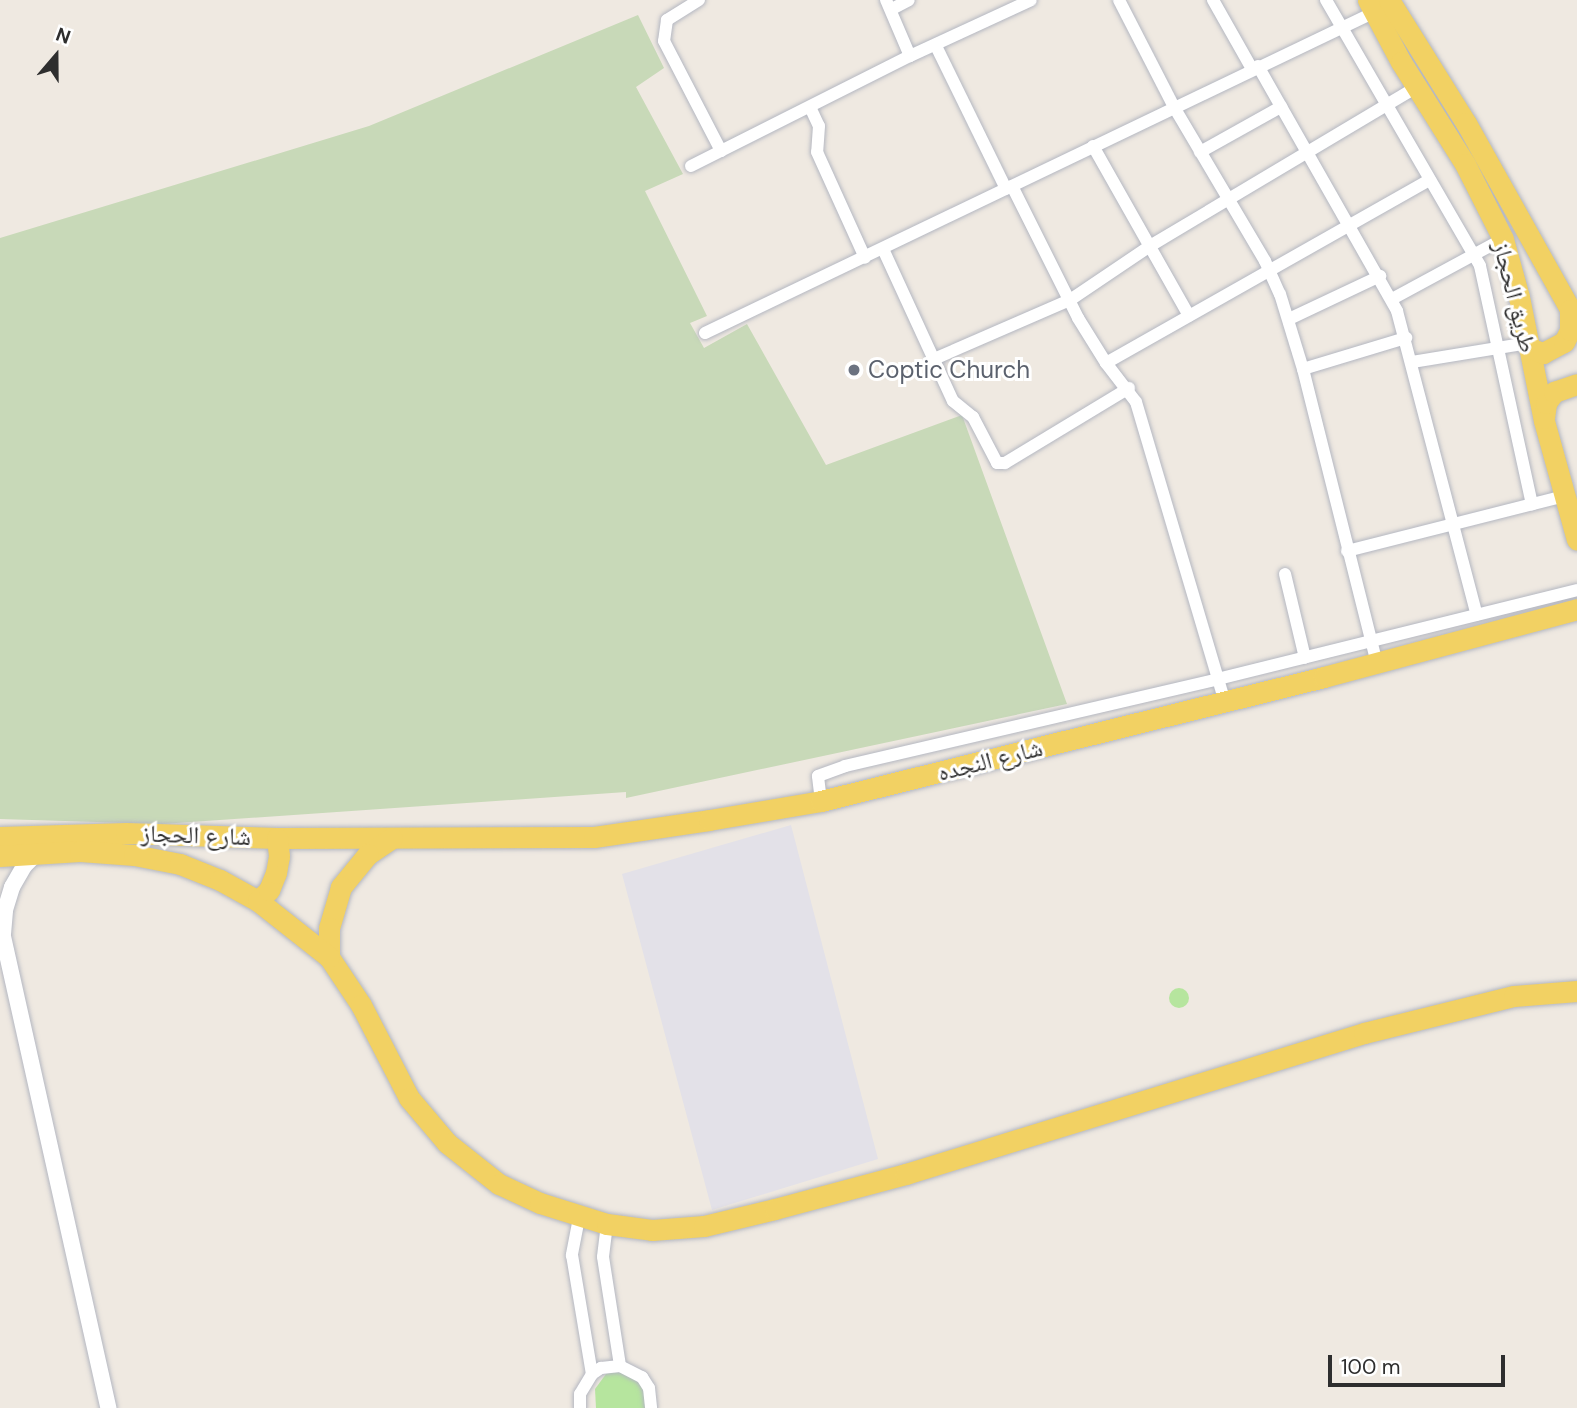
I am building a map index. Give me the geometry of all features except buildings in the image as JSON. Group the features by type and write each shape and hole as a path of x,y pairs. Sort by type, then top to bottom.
{"main road":[{"name":"طريق الحجاز","path":"1377,4 1417,87 1465,164 1503,239 1544,421 1577,540"},
{"name":"طريق الحجاز","path":"1377,4 1466,123 1574,316"},
{"path":"1528,346 1543,353 1564,342 1574,316"},
{"path":"1544,421 1549,397 1562,387 1577,384"},
{"name":"شارع النجده","path":"391,838 594,837 821,801 1377,664 1577,609"},
{"name":"شارع الحجاز","path":"0,837 126,833 276,838 391,838"},
{"path":"258,901 269,890 276,873 279,856 276,838"},
{"path":"329,957 328,928 341,887 363,859 391,838"},
{"name":"شارع الحجاز","path":"0,856 38,852 134,855 180,864 220,880 258,901 329,957 361,1005 409,1098 447,1143 499,1184 579,1217 652,1230 704,1226 906,1174 1364,1032 1514,996 1577,991"}],"street":[{"path":"699,0 667,20 664,41 721,151"},
{"path":"909,0 889,4 910,56"},
{"path":"691,166 910,56 1031,0"},
{"path":"1119,0 1174,107 1270,271 1289,320 1303,369 1377,664"},
{"path":"1213,0 1281,107 1392,299 1406,338 1477,615"},
{"path":"1326,0 1474,254 1484,279 1513,427 1532,504"},
{"path":"705,333 1340,27 1377,4"},
{"path":"936,46 1054,273 1106,363 1129,388 1139,409 1225,702"},
{"path":"934,359 1070,300 1150,246 1417,87"},
{"path":"810,107 820,126 817,152 865,258"},
{"path":"1200,152 1281,107"},
{"path":"1093,146 1189,316"},
{"path":"1106,363 1430,180"},
{"path":"1392,299 1503,239"},
{"path":"883,249 954,404 973,417 999,464 1129,388"},
{"path":"1289,320 1380,276"},
{"path":"1303,369 1406,338"},
{"path":"1412,362 1528,346"},
{"path":"1348,551 1564,496"},
{"path":"1285,574 1305,658"},
{"path":"821,801 818,776 845,766 1218,679 1577,590"},
{"path":"38,852 24,866 12,887 1,929 108,1408"},
{"path":"579,1217 572,1255 593,1374"},
{"path":"607,1224 603,1257 620,1366"},
{"path":"580,1408 580,1394 593,1374 601,1368 620,1366 642,1377 649,1388 650,1408"}],"shaded area":[{"path":"791,825 878,1159 712,1210 622,874"}],"green space":[{"path":"638,15 664,68 636,87 683,174 645,191 707,316 690,323 704,348 747,324 826,465 962,415 1067,704 626,798 626,792 162,824 0,819 0,238 369,126"},
{"path":"1179,988 1186,991 1189,998 1186,1005 1179,1008 1172,1005 1169,998 1172,991"},
{"path":"614,1370 645,1383 646,1408 596,1408 595,1389 606,1374"}],"place":[{"name":"Coptic Church","path":"854,370"}]}
